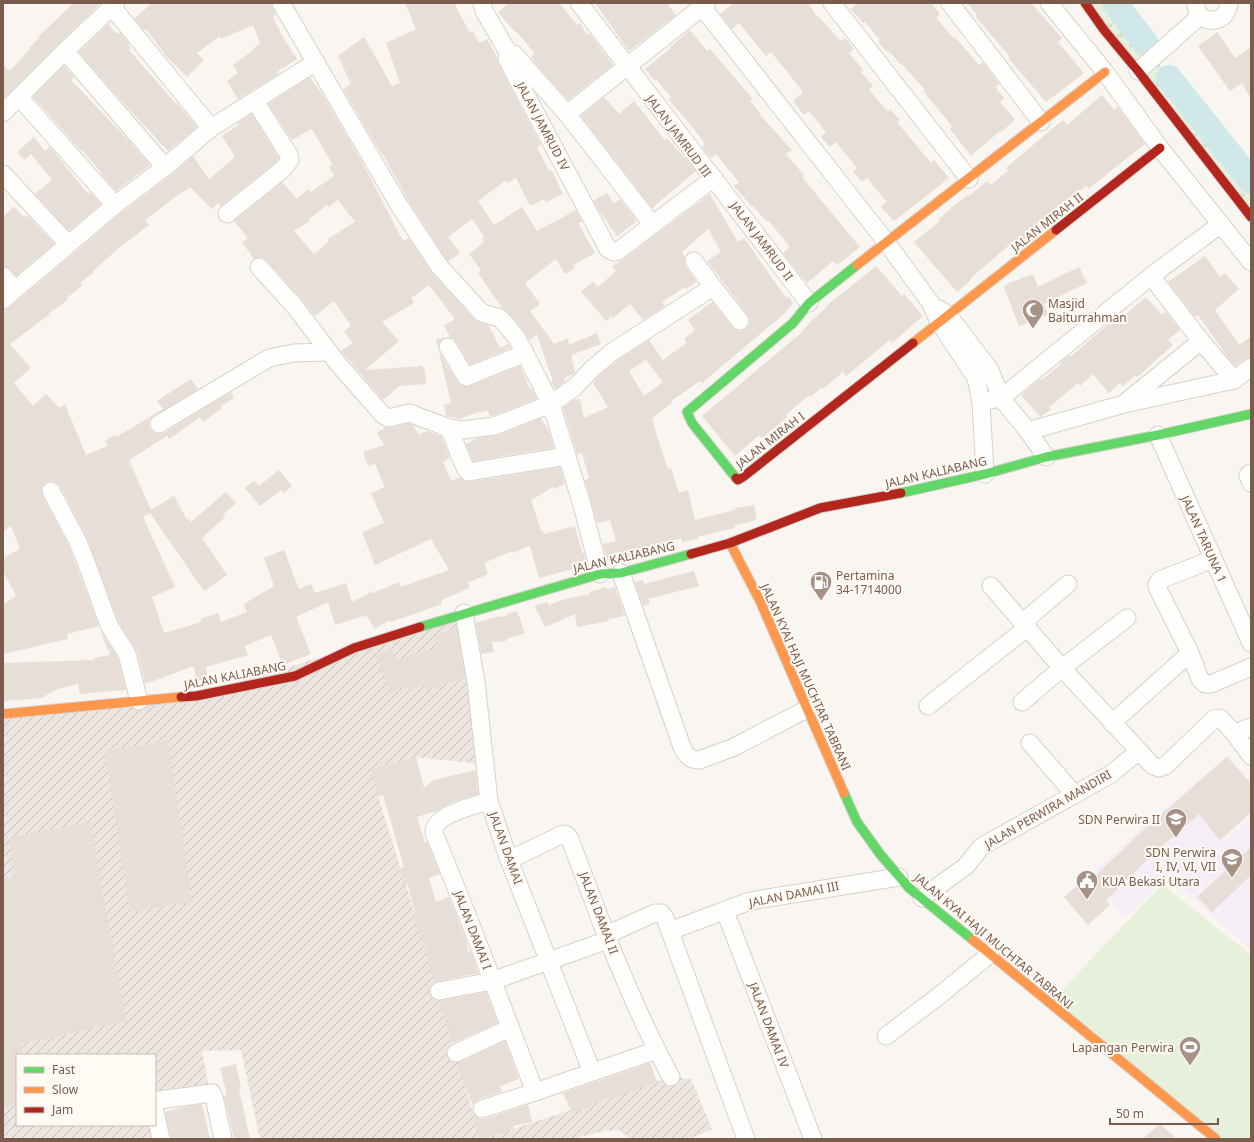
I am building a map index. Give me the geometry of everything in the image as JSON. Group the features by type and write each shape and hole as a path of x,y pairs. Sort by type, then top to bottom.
{"street":[{"path":"281,3 399,205 439,266 482,313 500,318 517,338 551,404 582,505 600,574"},
{"name":"JALAN JAMRUD IV","path":"482,3 484,11 509,54 507,59 608,249"},
{"name":"JALAN JAMRUD III","path":"579,3 714,178 618,251 614,252 608,249"},
{"path":"832,3 969,179"},
{"path":"950,3 1041,122"},
{"path":"1049,3 1104,72 1160,148 1251,262"},
{"path":"1085,3 1104,30 1142,67 1250,213"},
{"path":"567,114 703,4 887,243 930,302 990,370 1001,398 1028,431 1046,458"},
{"path":"1142,67 1164,48 1198,10 1210,21 1216,20 1225,15 1229,4"},
{"path":"3,114 65,51 114,5 211,128"},
{"path":"65,51 165,167"},
{"path":"509,54 514,54 567,114 653,225"},
{"path":"3,276 9,294 115,205 165,167 211,128 316,62"},
{"name":"JALAN MIRAH I","path":"943,318 738,480 732,476 689,418 687,412 793,323 809,303 1104,72"},
{"path":"19,98 115,205"},
{"path":"227,214 283,169 290,160 289,155 255,101"},
{"name":"JALAN MIRAH II","path":"943,318 1160,148"},
{"path":"3,174 68,244"},
{"name":"JALAN JAMRUD II","path":"714,178 809,303"},
{"path":"981,402 1001,398 1151,276 1221,224"},
{"path":"694,261 740,321"},
{"path":"259,266 296,308 338,365 383,415 388,418 409,413 449,428 463,430 488,428 551,404 575,387 592,369 612,352 713,287"},
{"path":"1151,276 1201,342 1234,380"},
{"path":"943,318 976,378 981,402 985,474"},
{"path":"1124,404 1201,342"},
{"path":"448,347 466,377 516,357 524,352"},
{"path":"159,424 270,358 294,353 329,352"},
{"path":"1028,431 1124,404 1234,380 1251,368"},
{"name":"JALAN KALIABANG","path":"3,714 196,696 295,676 354,648 464,613 600,574 622,573 730,543 820,508 876,498 985,474 1046,458 1251,414"},
{"path":"449,428 468,472 567,456"},
{"name":"JALAN TARUNA 1","path":"1158,435 1251,643"},
{"path":"1251,473 1248,475 1251,483"},
{"path":"51,491 80,548 109,625 127,654 139,701"},
{"name":"JALAN KYAI HAJI MUCHTAR TABRANI","path":"730,543 760,601 857,822 898,877 909,888 1216,1139"},
{"path":"1213,559 1160,580 1157,587 1190,653 1200,679 1204,684 1211,684 1251,667"},
{"path":"622,573 682,747 687,757 694,760 699,760 732,748 807,709"},
{"path":"928,706 1026,624 1068,584"},
{"path":"991,586 1026,624 1062,668 1153,766 1159,768 1165,766 1214,719 1220,718 1234,733 1251,756"},
{"name":"JALAN DAMAI","path":"464,613 476,682 489,801 509,860 592,1072"},
{"path":"1022,702 1062,668 1126,618"},
{"path":"1112,723 1190,653"},
{"path":"1234,733 1251,727"},
{"path":"1030,743 1075,794"},
{"name":"JALAN PERWIRA MANDIRI","path":"922,898 966,866 981,847 1110,774 1139,751"},
{"name":"JALAN DAMAI I","path":"489,801 467,807 448,815 437,823 434,828 434,833 470,922 535,1092"},
{"name":"JALAN DAMAI II","path":"509,860 563,834 567,835 570,839 607,938 657,1050 671,1077"},
{"name":"JALAN DAMAI III","path":"670,931 756,900 898,877"},
{"name":"JALAN DAMAI IV","path":"725,911 813,1139"},
{"path":"439,992 492,981 549,961 607,938 655,913 661,913 665,918 670,931 746,1139"},
{"path":"886,1036 940,995 990,954"},
{"path":"456,1053 510,1028"},
{"path":"482,1109 657,1050"},
{"path":"156,1104 159,1100 212,1093 223,1139"},
{"path":"156,1116 161,1139"}],"shaded area":[{"path":"464,613 484,764 416,757 371,769 378,796 439,991 480,1139 260,1139 241,1050 202,1051 210,1092 156,1105 156,1054 16,1054 16,1126 155,1126 160,1139 3,1139 3,714 196,696"},
{"name":"SDN Perwira II","path":"1228,755 1248,779 1251,777 1251,814 1217,844 1230,855 1219,845 1251,820 1251,950 1192,898 1235,860 1191,897 1168,876 1125,918 1088,877 1135,834"},
{"path":"671,1077 691,1079 712,1129 689,1139 630,1139 619,1130 604,1131 572,1139 483,1139"}],"green space":[{"path":"1085,3 1115,3 1146,44 1170,80 1251,181 1251,217"},
{"name":"Lapangan Perwira","path":"1164,886 1251,955 1251,1139 1216,1139 1050,1003 1160,887"}],"building":[{"path":"74,3 101,3 3,99 3,65 10,71 40,37 39,36"},
{"path":"152,3 271,3 276,15 273,16 281,34 297,59 277,72 278,74 238,99 227,81 238,73 233,65 260,43 253,25 221,39 220,36 197,53 204,60 187,77 167,57 146,29 144,31 134,19"},
{"path":"405,3 454,3 470,33 473,31 479,43 487,39 541,145 537,147 549,171 551,169 563,194 546,202 544,199 530,206 516,178 507,183 505,181 478,201 494,225 522,207 537,231 576,210 582,221 578,223 595,253 573,265 575,268 565,274 556,259 525,283 540,304 530,311 554,344 568,338 569,345 597,333 601,344 571,355 575,373 564,378 565,382 555,389 551,382 553,381 537,335 529,340 525,332 508,312 502,308 478,273 481,270 469,254 484,242 482,239 485,238 472,219 448,237 460,253 448,262 408,200 343,89 351,84 338,56 364,37 392,86 400,83 386,43 416,29"},
{"path":"509,3 559,3 577,25 580,23 587,35 590,34 613,65 568,100 534,62 531,56 535,54 498,12"},
{"path":"595,3 667,3 676,15 629,51"},
{"path":"734,3 808,3 817,17 818,16 840,41 845,38 854,49 849,53 863,70 861,72 873,86 869,90 888,112 890,109 900,120 897,122 931,163 934,160 949,178 894,221 881,207 887,202 867,178 862,182 853,171 857,168 836,142 830,147 821,137 826,132 809,111 804,115 793,101 803,92 771,52 766,56 739,23 732,29 720,14"},
{"path":"858,3 931,3 940,14 936,18 979,65 983,62 999,84 995,87 1004,98 1000,102 1015,120 971,156 950,129 952,126 923,91 925,90 889,51 888,53 878,42 880,40 865,22 863,23 851,9"},
{"path":"967,3 1031,3 1062,38 1058,42 1084,73 1046,102 1008,58 1010,57 975,16 977,15"},
{"path":"108,24 117,34 120,32 131,48 129,50 197,127 168,151 79,52"},
{"path":"690,30 707,51 710,49 753,99 750,101 760,113 759,114 792,150 786,154 804,175 802,177 860,247 837,265 833,261 807,283 783,253 790,247 769,221 767,222 753,206 752,207 734,186 739,182 716,154 711,158 702,147 705,144 668,99 671,97 656,79 655,81 645,69 670,49 669,48"},
{"path":"1217,32 1235,58 1251,47 1251,99 1242,83 1230,91 1198,46"},
{"path":"64,66 74,77 71,80 150,165 116,191 82,150 81,151 33,97"},
{"path":"310,77 326,100 363,164 403,241 409,238 432,273 475,320 488,325 500,348 509,344 511,348 470,365 457,342 453,338 448,337 450,337 444,325 455,319 429,285 411,298 414,303 382,322 399,341 365,370 422,366 425,370 426,384 399,386 383,400 341,351 353,343 344,331 351,326 334,301 315,316 266,260 262,257 254,259 242,242 248,238 234,221 282,182 297,199 309,189 311,192 334,176 329,166 333,165 312,129 292,140 268,104","holes":["338,200 355,222 328,239 329,241 314,254 294,231 310,221 309,219 327,205 329,207"]},
{"path":"1102,95 1114,110 1118,107 1145,144 1088,189 1086,186 1070,200 1069,198 1029,231 1031,234 1018,244 1015,240 957,292 914,242 940,221 939,219 968,195 969,196 987,181 991,185 1008,171 1006,168 1063,120 1067,125"},
{"path":"604,97 619,114 634,101 665,140 667,138 696,171 652,208 581,116"},
{"path":"252,114 279,158 276,162 221,206 218,203 212,209 190,187 178,195 145,220 149,225 119,248 80,283 82,286 67,298 68,300 10,344 31,368 14,383 33,406 46,394 59,408 65,404 86,455 108,446 105,441 115,435 116,437 163,409 157,401 191,379 198,389 150,420 150,429 154,433 164,433 231,392 234,398 221,406 222,408 203,422 200,417 169,439 167,436 129,460 151,510 174,496 187,520 189,519 191,522 226,492 236,503 223,515 225,517 202,538 227,575 204,591 150,513 143,517 175,587 152,597 164,633 202,622 200,619 218,613 221,622 247,612 244,604 274,586 264,558 284,550 299,589 311,584 315,593 346,583 352,602 373,591 373,593 399,582 401,587 449,570 431,539 375,565 362,532 384,523 371,493 385,487 375,464 368,466 363,452 384,445 377,433 386,427 390,428 408,423 413,425 419,435 427,431 441,436 450,458 443,462 451,481 460,477 464,481 470,482 560,467 565,484 554,489 553,487 531,500 541,531 543,531 544,534 575,526 582,553 584,553 587,565 539,578 530,546 512,553 512,551 484,563 488,574 468,583 470,588 441,600 442,604 391,622 390,620 374,629 367,615 335,625 328,602 296,617 311,654 283,665 271,635 245,646 248,655 206,667 208,679 196,681 194,666 145,684 137,651 118,621 87,538 60,486 56,482 51,481 46,482 43,485 41,490 42,495 69,546 99,626 67,634 68,639 3,654 3,604 16,596 3,571 3,558 20,549 11,526 3,531 3,310 9,308 121,213 171,175 193,156 209,179 235,157 222,136 238,125 237,123"},
{"path":"34,137 45,151 50,147 88,194 90,192 101,204 69,231 35,194 52,180 31,154 24,160 17,152"},
{"path":"607,193 614,204 620,199 637,221 617,236 593,201"},
{"path":"710,194 738,242 744,238 786,298 788,296 793,303 784,314 702,383 700,381 671,401 672,403 652,418 668,469 671,468 679,493 688,490 695,520 735,510 735,508 754,505 757,519 734,525 735,528 697,537 698,539 682,542 681,538 640,550 641,554 607,561 603,544 616,541 610,520 597,523 585,480 589,478 582,453 577,454 563,408 574,400 580,399 584,418 608,407 593,383 599,376 618,360 649,340 663,360 687,343 684,339 695,330 688,320 712,302 736,330 741,331 746,329 750,320 748,315 707,261 721,252 708,229 682,252 685,257 684,262 686,267 697,282 686,289 685,287 662,302 665,306 643,320 630,304 613,318 612,316 606,321 581,291 593,282 598,287 616,271 612,266 624,259","holes":["646,360 663,382 644,396 629,371"]},
{"path":"14,207 24,217 27,215 54,244 16,276 10,269 3,266 3,217"},
{"path":"1205,256 1220,277 1225,273 1239,289 1215,310 1239,345 1251,337 1251,357 1235,366 1198,315 1195,317 1168,282"},
{"path":"876,266 902,296 904,294 923,316 892,343 890,340 846,376 843,372 823,389 822,387 811,397 809,395 786,415 787,417 773,429 762,438 759,435 735,456 702,416 801,333 811,321 826,308 825,307"},
{"path":"1079,267 1087,283 1044,304 1048,315 1019,326 1004,287 1009,283 1033,274 1038,287"},
{"path":"1146,297 1162,315 1166,312 1180,330 1168,340 1173,345 1137,377 1136,375 1123,386 1120,383 1109,393 1093,374 1080,386 1078,383 1049,407 1051,409 1040,417 1021,395 1041,379 1042,380 1069,355 1070,357 1109,324 1110,325 1118,319 1119,320"},
{"path":"446,338 439,343 438,348 436,339"},
{"path":"439,352 461,386 469,386 520,366 530,389 532,388 537,399 492,416 490,416 487,410 460,419 446,416 444,405 451,403"},
{"path":"541,418 550,434 554,448 473,461 466,444 478,438 498,435"},
{"path":"279,470 292,486 284,493 281,490 260,506 245,488 254,481 259,486"},
{"path":"694,571 699,586 648,599 650,604 643,606 635,582 643,580 644,584"},
{"path":"606,587 607,589 615,587 625,616 609,619 609,621 577,627 575,614 545,627 535,606 547,602 549,605 565,599 590,594 590,592"},
{"path":"517,611 525,633 506,639 506,641 492,642 494,652 481,654 476,623 495,617 507,616 506,614"},
{"path":"457,628 465,679 441,684 442,687 426,690 424,685 412,690 410,685 391,693 375,655 391,649 396,661 437,648 435,635"},
{"path":"100,630 118,658 126,690 80,694 78,684 60,688 41,698 3,701 3,663 94,660 94,658 110,655"},
{"path":"168,741 192,902 130,912 105,751"},
{"path":"416,757 424,788 434,780 476,770 478,794 452,802 439,810 417,817 425,843 427,842 440,874 429,878 436,902 449,897 467,942 468,952 471,951 478,973 435,982 428,965 430,964 419,930 417,930 413,911 415,911 407,883 405,884 399,869 404,867 383,795 378,796 371,769"},
{"path":"1227,757 1251,784 1251,812 1220,840 1199,814 1153,854 1106,900 1110,905 1088,925 1064,897 1085,879 1089,882 1137,836"},
{"path":"90,822 126,1021 21,1044 22,1054 16,1054 16,1105 3,1107 3,878 15,877 9,838"},
{"path":"1251,847 1251,875 1212,912 1197,897"},
{"path":"486,992 498,1023 453,1043 438,1001"},
{"path":"505,1041 519,1079 500,1086 502,1092 479,1099 473,1106 457,1063"},
{"path":"650,1063 657,1082 614,1098 613,1096 572,1113 563,1093"},
{"path":"236,1064 241,1089 239,1089 250,1139 234,1139 224,1096 227,1095 220,1068"},
{"path":"202,1104 210,1139 171,1139 165,1112"},
{"path":"528,1105 532,1122 513,1126 514,1129 480,1139 472,1115 474,1114 480,1119 485,1119"},
{"path":"1160,1124 1177,1139 1142,1139"}],"waterway":[{"path":"1115,3 1146,44"},
{"path":"1169,78 1251,181"}],"traffic: fast":[{"path":"736,478 692,423 687,412 793,323 809,303 857,265"},
{"path":"901,493 985,474 1046,457 1158,435 1251,414"},
{"path":"420,627 600,574 621,573 691,554"},
{"path":"844,793 857,822 880,854 909,888 973,940"}],"traffic: slow":[{"path":"857,265 1105,72"},
{"path":"913,343 1056,230"},
{"path":"730,543 760,601 844,793"},
{"path":"3,714 181,697"},
{"path":"973,940 1216,1139"}],"traffic: jam":[{"path":"1085,3 1104,30 1138,71 1251,217"},
{"path":"1056,230 1160,148"},
{"path":"736,478 738,480 743,477 913,343"},
{"path":"691,554 730,543 820,508 901,493"},
{"path":"181,697 196,696 295,676 354,648 420,627"}],"place":[{"name":"Masjid Baiturrahman","path":"1033,330"},
{"name":"Pertamina 34-1714000","path":"821,602"},
{"name":"SDN Perwira II","path":"1176,838"},
{"name":"SDN Perwira I, IV, VI, VII","path":"1232,878"},
{"name":"KUA Bekasi Utara","path":"1087,900"},
{"name":"Lapangan Perwira","path":"1190,1066"}]}
